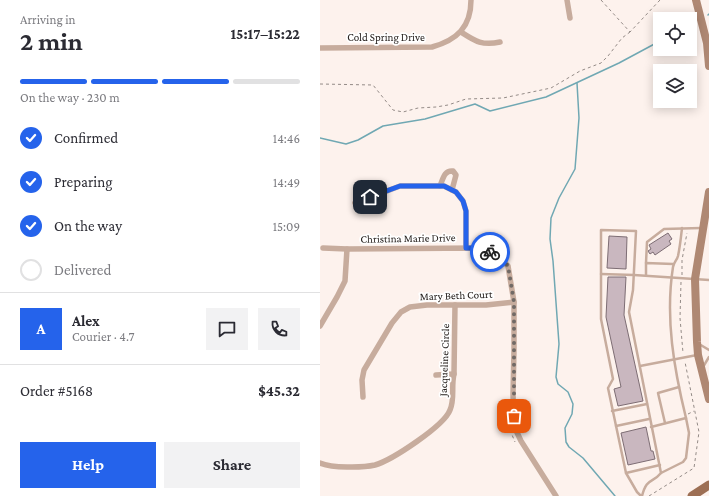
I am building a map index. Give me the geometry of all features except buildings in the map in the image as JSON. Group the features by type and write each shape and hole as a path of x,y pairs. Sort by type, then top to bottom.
{"main road":[{"path":"696,0 707,43 709,66"},
{"path":"709,192 706,228 695,279 698,355 709,399"},
{"path":"692,496 709,486"}],"street":[{"path":"471,0 471,8 468,19 461,32 476,42 489,44 500,42"},
{"path":"567,0 570,18"},
{"name":"Cold Spring Drive","path":"320,48 432,47 445,43 461,32"},
{"path":"440,186 445,173 448,171 453,171 456,176 452,190"},
{"path":"355,203 400,186 444,186 456,192 463,201 466,211 466,248"},
{"name":"Christina Marie Drive","path":"324,248 478,248 497,255 503,260 508,266 514,302 514,426 521,441 556,496"},
{"path":"320,326 338,297 345,281 347,249"},
{"name":"Mary Beth Court","path":"363,397 362,380 364,370 392,323 401,312 410,307 427,305 486,306 514,302"},
{"name":"Jacqueline Circle","path":"320,463 325,465 362,466 387,460 445,419 452,406 455,305"},
{"path":"436,374 454,374"}],"lane":[{"path":"661,472 649,419 629,312 633,290 636,231 601,230 601,319 613,379 608,388 626,473 637,492 642,496 645,486 661,472 683,462 686,458 689,433 674,360 670,321 673,264 678,258 682,228"},
{"path":"646,276 647,242 664,229 706,228"},
{"path":"646,263 673,264"},
{"path":"601,274 634,274 709,280"},
{"path":"697,342 709,350"},
{"path":"640,366 698,355"},
{"path":"702,369 709,357"},
{"path":"665,424 658,393 679,387"},
{"path":"612,412 647,404"},
{"path":"651,427 686,418"},
{"path":"616,426 649,419"},
{"path":"626,473 660,465"}],"path":[{"path":"601,0 630,32"},
{"path":"320,84 373,85 393,110 403,112 418,108 448,105 466,99 503,98 551,88 580,71 601,63 622,38 630,32 660,0"},
{"path":"649,496 694,468 699,432 685,369 680,318 682,260 688,228"}],"waterway":[{"path":"320,138 346,144 358,140 383,126 425,119 475,104 490,111 546,97 619,63 653,45"},
{"path":"577,83 579,118 575,169 559,198 551,218 550,239 559,344 556,377 558,384 568,392 573,404 572,414 565,428 566,442 569,447 583,458 615,496"}],"way so far":[{"path":"490,252 497,255 508,266 514,302 514,416"}],"route":[{"path":"370,197 400,186 444,186 456,192 463,201 466,211 466,248 478,248 490,252"}]}
